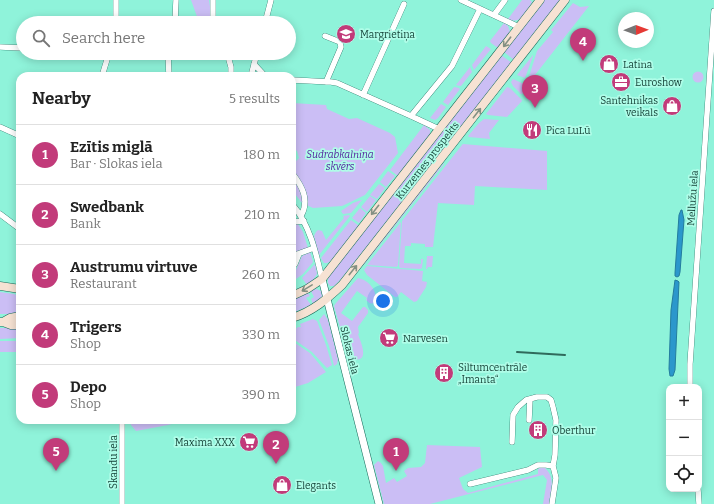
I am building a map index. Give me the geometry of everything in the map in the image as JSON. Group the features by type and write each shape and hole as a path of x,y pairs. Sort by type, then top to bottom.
{"main road":[{"name":"Kurzemes prospekts","path":"296,294 322,279 540,0"},
{"name":"Kurzemes prospekts","path":"296,316 314,308 327,299 342,285 565,0"},
{"path":"0,286 16,289"},
{"path":"2,322 16,317"},
{"path":"2,322 11,325 16,324"}],"street":[{"path":"116,0 116,16"},
{"path":"175,16 176,0"},
{"path":"213,0 213,16"},
{"path":"267,16 271,0"},
{"path":"461,0 519,27"},
{"path":"494,15 505,0"},
{"path":"363,95 404,4"},
{"path":"411,116 452,66 480,9"},
{"name":"Mellužu iela","path":"690,384 714,11"},
{"path":"325,36 340,42 341,47 326,82"},
{"path":"0,47 16,48"},
{"path":"103,72 107,60"},
{"path":"168,60 168,72"},
{"path":"229,60 231,72"},
{"path":"252,72 255,60"},
{"path":"254,64 261,72"},
{"path":"296,80 336,83 439,130"},
{"path":"0,127 16,134"},
{"path":"296,178 300,184 304,196 304,209 299,215"},
{"path":"0,214 16,226"},
{"name":"Slokas iela","path":"299,215 309,232 314,248 379,504"},
{"path":"296,255 314,248"},
{"path":"296,262 299,254"},
{"path":"512,442 513,415 518,407 526,400 537,397 546,397 551,400 554,407 556,420 555,455 553,466 556,478 552,504"},
{"path":"529,420 530,399"},
{"name":"Skandu iela","path":"122,424 122,504"},
{"path":"470,484 528,470 538,465 553,466"},
{"path":"698,492 699,504"}],"green space":[{"path":"191,0 209,0 211,16 197,16"},
{"path":"522,0 530,0 532,2 523,16 517,20 508,19"},
{"path":"544,0 561,0 514,60 504,52"},
{"path":"573,3 580,7 589,6 535,75 540,81 535,83 528,80 537,51 553,32 551,30"},
{"path":"504,23 508,26 510,32 498,48 490,41"},
{"path":"486,46 491,49 474,70 472,65"},
{"path":"501,55 512,63 341,279 334,286 330,286 328,283 328,277"},
{"path":"533,55 525,78 517,75"},
{"path":"470,67 472,72 461,86 456,85"},
{"path":"696,72 700,72 702,73 702,81 696,82 693,79 693,75"},
{"path":"513,79 524,84 522,94 513,86 511,82"},
{"path":"527,86 537,91 541,96 531,95 530,102 526,97"},
{"path":"454,87 460,89 448,105 443,102"},
{"path":"507,87 510,88 522,101 507,117 486,114"},
{"name":"Sudrabkalniņa skvērs","path":"296,103 326,105 327,109 349,119 357,118 390,133 395,137 398,153 365,195 342,206 313,208 302,203 296,195 296,161 299,158 297,151"},
{"path":"441,104 446,107 438,118 435,120 430,118"},
{"path":"484,119 499,120 489,133 490,139 469,137 468,136"},
{"path":"424,125 430,130 429,137 398,176 390,170"},
{"path":"463,144 547,151 547,190 475,186 474,205 438,203 433,247 425,247 425,244 411,243 411,246 405,246 404,263 421,264 421,259 423,259 422,268 400,268 402,221"},
{"path":"444,164 363,266 428,180"},
{"path":"388,171 395,176 386,187 380,182"},
{"path":"379,184 385,188 377,199 370,195"},
{"path":"370,196 376,200 367,212 361,207"},
{"path":"361,200 351,213 343,214 341,211 353,203"},
{"path":"360,208 366,213 359,223 352,218"},
{"path":"343,216 350,216 319,255 314,236 316,232 318,230 322,231 326,240 344,218"},
{"path":"351,220 359,226 331,261 324,263 321,258"},
{"path":"401,222 398,266 367,265"},
{"path":"296,224 298,224 303,232 308,248 296,252"},
{"path":"310,252 313,262 303,274 296,279 296,270 302,256"},
{"path":"427,256 433,256 432,267 428,267 426,269"},
{"path":"315,264 317,274 307,285 302,278"},
{"path":"367,266 423,271 422,281 427,282 426,287 417,301 414,302 401,292 397,297 395,297 367,275 364,270"},
{"path":"358,278 366,281 372,287 376,298 375,302 370,303 366,300 367,298 357,291 341,313 352,321 363,307 368,310 368,313 358,327 363,356 357,360 351,359 348,355 334,306"},
{"path":"316,289 321,291 322,296 313,304 311,299 314,297 311,291"},
{"path":"0,292 16,295 16,313 0,314"},
{"path":"308,293 310,296 306,298 311,305 296,311 296,298"},
{"path":"324,314 328,320 338,359 337,364 334,366 329,346 319,320"},
{"path":"313,319 317,321 332,365 327,368 312,352 296,341 296,329 301,327 300,324"},
{"path":"0,328 16,328 16,338 0,339"},
{"path":"0,341 16,341 16,352 0,352"},
{"path":"296,344 310,353 326,372 308,383 296,387"},
{"path":"131,424 172,424 136,431"},
{"path":"427,445 480,447 482,467 459,478 463,489 468,493 538,474 538,469 544,467 550,475 552,484 549,504 543,504 547,480 543,475 430,504 384,504 374,465 378,461 383,466 386,483 394,478 397,482 407,476 404,471 408,468 421,467 425,463"}],"water":[{"path":"681,210 684,220 680,272 679,276 677,277 675,276 675,273 679,215"},
{"path":"675,280 679,282 675,370 673,376 670,376 671,310"}],"railway":[{"path":"517,352 565,355"}],"place":[{"name":"Margrietiņa","path":"346,34"},
{"name":"Trigers","path":"583,61"},
{"name":"Latina","path":"609,64"},
{"name":"Euroshow","path":"621,82"},
{"name":"Santehnikas veikals","path":"672,106"},
{"name":"Austrumu virtuve","path":"535,108"},
{"name":"Pica LuLū","path":"532,130"},
{"name":"Narvesen","path":"389,338"},
{"name":"Siltumcentrāle „Imanta“","path":"444,373"},
{"name":"Oberthur","path":"538,430"},
{"name":"Maxima XXX","path":"249,442"},
{"name":"Swedbank","path":"276,464"},
{"name":"Depo","path":"56,471"},
{"name":"Ezītis miglā","path":"396,471"},
{"name":"Elegants","path":"282,485"}]}
